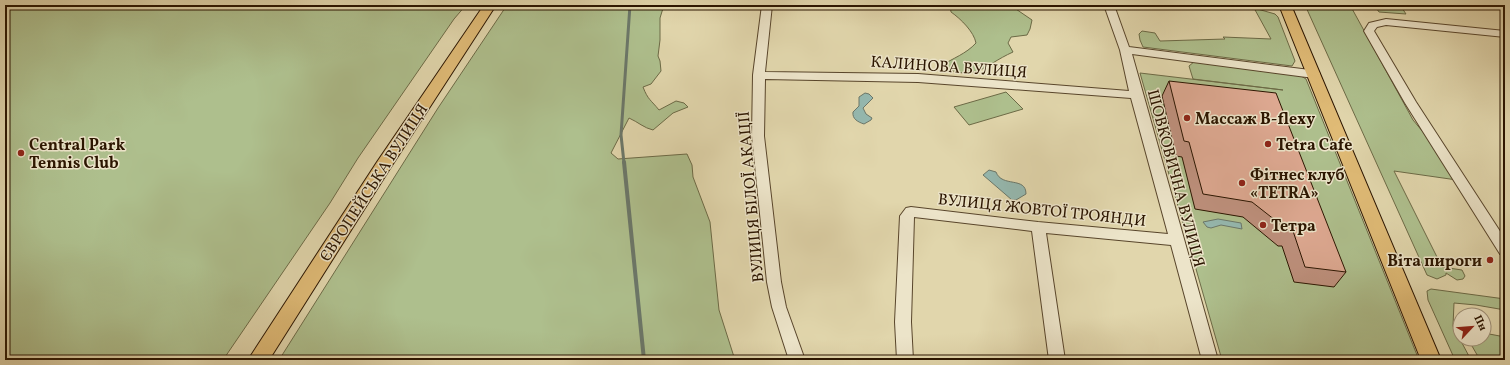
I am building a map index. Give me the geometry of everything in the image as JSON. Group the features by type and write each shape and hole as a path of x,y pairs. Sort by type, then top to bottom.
{"main road":[{"name":"ЄВРОПЕЙСЬКА ВУЛИЦЯ","path":"258,360 446,70 490,5"},
{"path":"1285,5 1431,360"}],"street":[{"name":"ВУЛИЦЯ БІЛОЇ АКАЦІЇ","path":"767,5 758,75 758,136 774,282 779,307 797,360"},
{"name":"ШОВКОВИЧНА ВУЛИЦЯ","path":"1109,5 1125,50 1136,95 1210,360"},
{"path":"1505,34 1386,22 1372,25 1369,31 1411,103 1505,250"},
{"path":"1125,50 1314,74"},
{"name":"КАЛИНОВА ВУЛИЦЯ","path":"758,75 918,78 1136,95"},
{"name":"ВУЛИЦЯ ЖОВТОЇ ТРОЯНДИ","path":"906,360 903,322 907,216 909,213 917,211 1038,227 1177,240"},
{"path":"1038,227 1057,360"}],"green space":[{"path":"5,5 466,5 454,19 358,158 330,203 223,360 5,360"},
{"path":"507,5 664,5 660,18 658,56 661,71 651,84 643,87 648,97 659,110 676,101 684,103 688,107 673,113 653,130 629,118 611,153 618,159 687,154 692,165 693,177 710,222 719,310 735,360 279,360 438,108"},
{"path":"950,5 1010,5 1032,20 1030,29 1027,35 1011,37 1008,43 1013,52 986,67 971,73 953,71 941,66 964,53 976,43 973,34 959,18 951,12"},
{"path":"1305,5 1350,5 1413,120 1464,181 1394,171 1442,267 1462,270 1465,276 1463,279 1457,280 1446,273 1446,275 1437,279 1427,275"},
{"path":"1374,5 1400,5 1406,14 1379,12"},
{"path":"1254,8 1275,14 1278,17 1295,61 1292,66 1143,47 1140,40 1139,34 1142,31 1155,33 1160,41 1225,39 1223,37 1271,39"},
{"name":"Тетра","path":"1195,61 1301,76 1306,79 1419,360 1222,360 1140,73 1283,90 1193,79 1189,66"},
{"path":"1006,92 1023,109 969,125 954,107"},
{"path":"1431,289 1505,299 1505,310 1492,307 1454,303 1454,307 1452,307 1452,347 1464,347 1471,360 1455,360 1428,300 1427,291"},
{"path":"1492,335 1505,337 1505,360 1480,360 1473,347 1492,347"}],"water":[{"path":"865,93 869,94 873,98 863,108 866,114 872,118 864,124 854,118 853,112 859,106 859,97"},
{"path":"989,170 996,172 1003,180 1022,185 1026,194 1016,200 1012,200 983,175"},
{"path":"1218,219 1241,223 1242,229 1221,225 1211,228 1207,227 1203,222"}],"building":[{"name":"Фітнес клуб «TETRA»","path":"1169,81 1276,93 1346,272 1305,267 1293,231 1289,231 1252,202 1203,194 1189,142 1184,141"}],"waterway":[{"path":"624,163 621,135 630,5"},
{"path":"624,162 644,360"}],"place":[{"name":"Массаж B-flexy","path":"1187,118"},
{"name":"Tetra Cafe","path":"1268,144"},
{"name":"Central Park Tennis Club","path":"21,153"},
{"name":"Фітнес клуб «TETRA»","path":"1242,183"},
{"name":"Тетра","path":"1263,225"},
{"name":"Віта пироги","path":"1490,260"}]}
